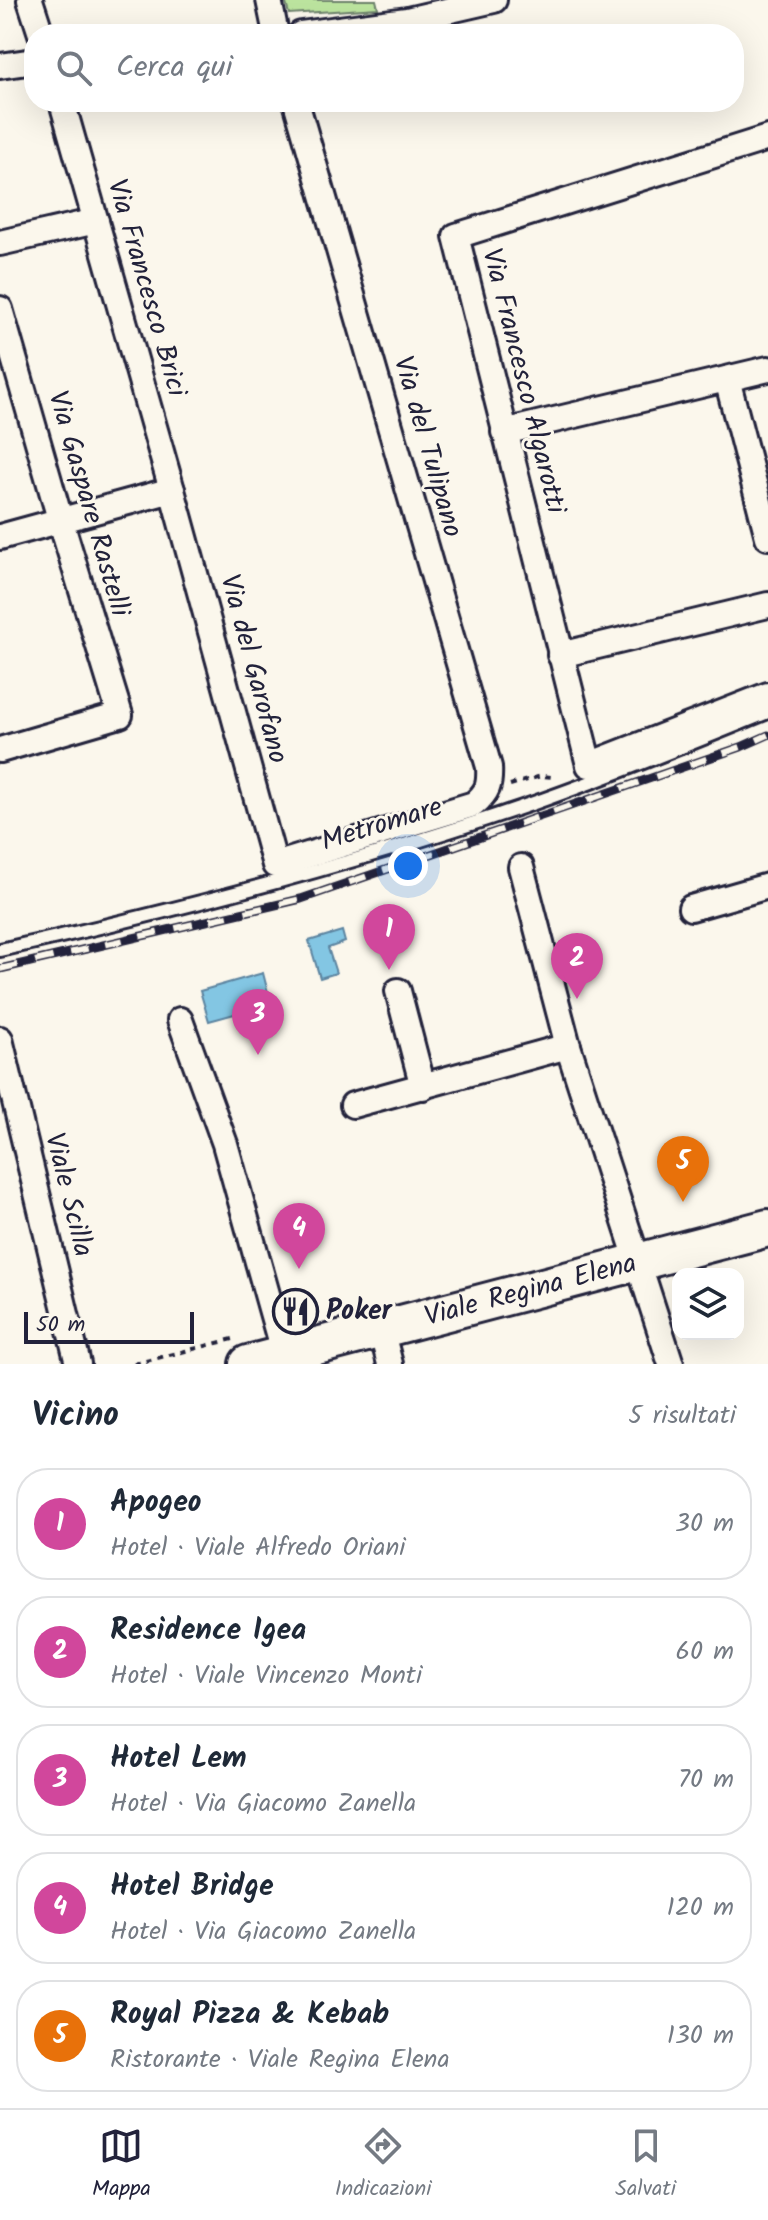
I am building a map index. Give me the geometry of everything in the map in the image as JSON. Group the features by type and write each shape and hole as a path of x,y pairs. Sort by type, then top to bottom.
{"street":[{"path":"30,0 38,24"},
{"path":"269,0 274,24"},
{"path":"377,24 494,0"},
{"path":"0,66 24,62"},
{"name":"Via Francesco Brici","path":"65,112 172,490"},
{"name":"Via del Tulipano","path":"299,112 489,767 489,784"},
{"name":"Via Francesco Algarotti","path":"768,138 456,236 589,765 768,695"},
{"path":"0,243 96,221"},
{"name":"Via Gaspare Rastelli","path":"0,309 120,715 0,750"},
{"path":"504,432 768,369"},
{"path":"727,379 768,537"},
{"path":"0,537 172,490"},
{"name":"Via del Garofano","path":"172,490 275,865 474,804 486,794 489,784"},
{"path":"560,655 768,605"},
{"path":"521,867 568,1046 671,1364"},
{"path":"691,908 768,886"},
{"path":"398,991 423,1087"},
{"path":"180,1020 225,1144 284,1355"},
{"name":"Viale Scilla","path":"0,1039 78,1364"},
{"path":"353,1105 568,1046"},
{"name":"Viale Regina Elena","path":"244,1350 284,1355 768,1228"},
{"path":"381,1329 390,1364"}],"lane":[{"name":"Metromare","path":"0,950 216,899 372,854 530,804 768,712"}],"path":[{"path":"489,784 497,789 541,776 553,777"},
{"path":"134,1364 244,1350"}],"green space":[{"path":"285,0 376,0 378,8 289,14"}],"water":[{"path":"342,931 345,942 328,948 336,973 320,978 309,941"},
{"path":"263,973 271,1004 209,1021 200,991"}],"railway":[{"path":"0,969 301,899 768,735"}],"place":[{"name":"Apogeo","path":"389,970"},
{"name":"Residence Igea","path":"577,999"},
{"name":"Hotel Lem","path":"258,1055"},
{"name":"Royal Pizza & Kebab","path":"683,1202"},
{"name":"Hotel Bridge","path":"299,1269"},
{"name":"Poker","path":"295,1311"}]}
